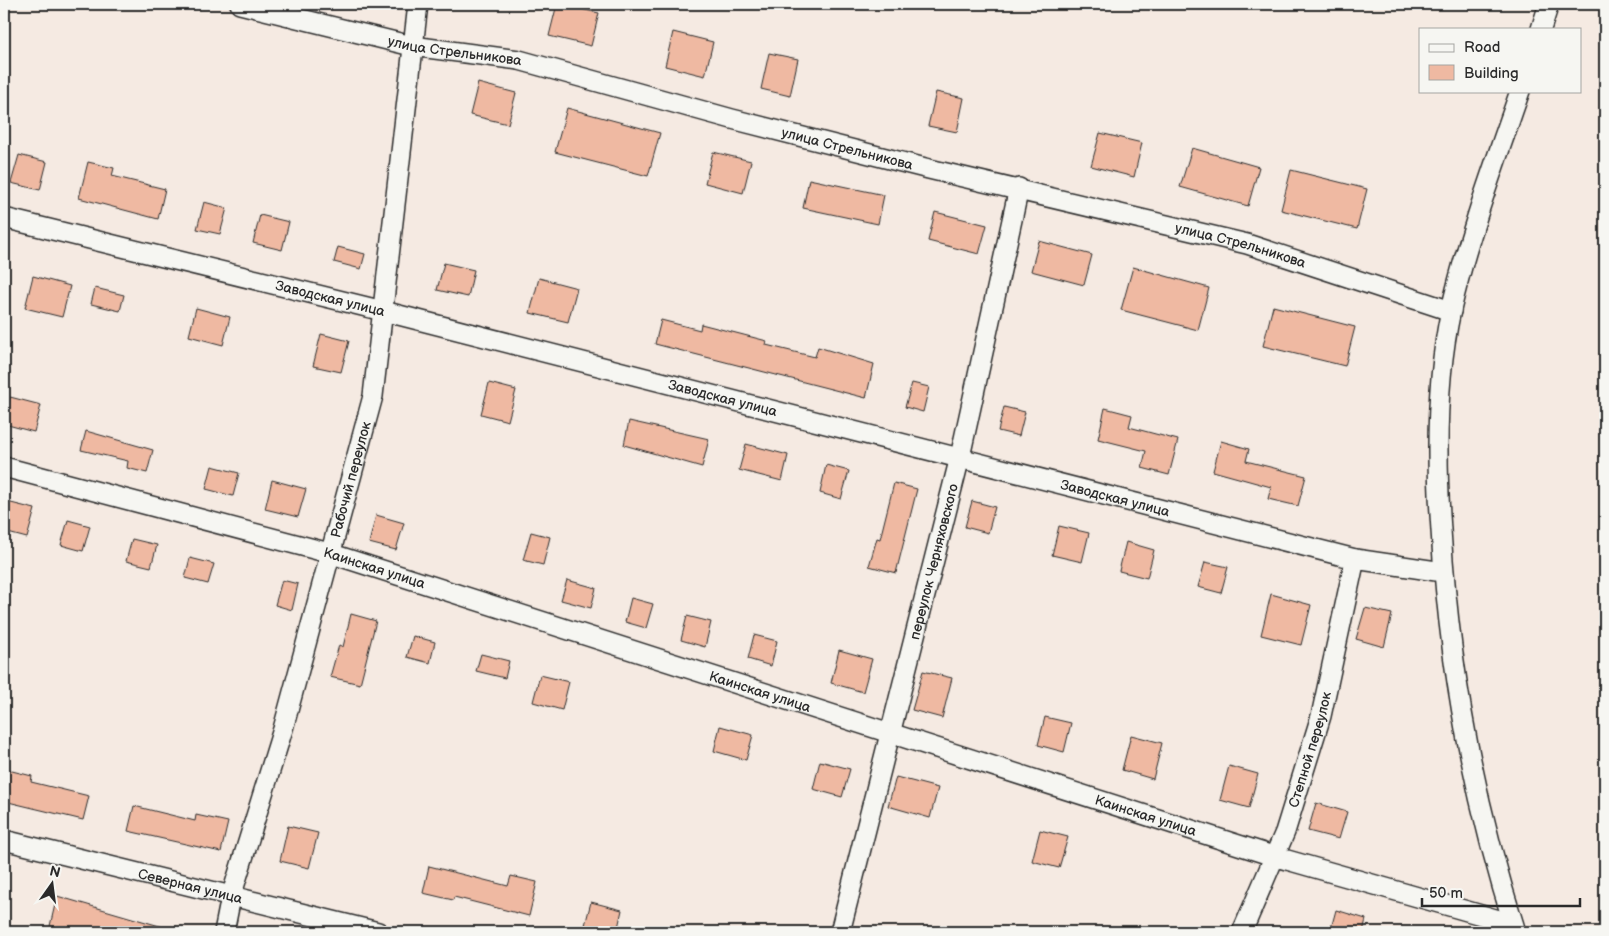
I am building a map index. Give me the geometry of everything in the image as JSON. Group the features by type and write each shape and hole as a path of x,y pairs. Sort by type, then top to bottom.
{"street":[{"name":"улица Стрельникова","path":"240,4 267,8 412,46 519,60 732,119 929,169 1019,188 1247,244 1451,311"},
{"name":"Рабочий переулок","path":"224,932 231,897 283,729 372,396 418,4"},
{"path":"1541,28 1549,4"},
{"path":"1514,928 1473,774 1456,680 1443,572 1438,487 1439,405 1451,311 1482,199 1520,92"},
{"name":"переулок Черняховского","path":"840,932 960,457 1019,188"},
{"name":"Заводская улица","path":"4,218 383,311 1355,559 1443,572"},
{"name":"Каинская улица","path":"4,467 329,553 1273,856 1514,928"},
{"name":"Степной переулок","path":"1242,932 1273,856 1285,832 1321,716 1355,559"},
{"name":"Северная улица","path":"4,840 378,932"}],"building":[{"path":"557,4 599,13 591,46 549,36"},
{"path":"673,32 713,42 705,76 665,66"},
{"path":"769,53 798,59 790,96 761,89"},
{"path":"478,83 516,93 508,124 470,115"},
{"path":"936,92 964,98 957,132 928,126"},
{"path":"567,108 660,133 648,176 555,152"},
{"path":"1100,133 1142,143 1134,177 1091,166"},
{"path":"1192,148 1259,167 1248,206 1180,187"},
{"path":"713,152 751,161 743,193 705,183"},
{"path":"19,155 47,162 40,190 11,183"},
{"path":"88,162 114,168 112,176 165,189 158,219 79,198"},
{"path":"1291,170 1367,189 1357,229 1281,210"},
{"path":"809,179 884,195 878,224 803,208"},
{"path":"204,202 227,208 220,234 197,229"},
{"path":"935,212 987,225 979,254 928,241"},
{"path":"260,215 289,222 282,250 253,243"},
{"path":"1039,241 1092,255 1084,285 1031,271"},
{"path":"338,247 365,254 361,269 334,262"},
{"path":"444,263 474,270 468,297 437,290"},
{"path":"1133,267 1209,288 1198,330 1121,310"},
{"path":"33,276 70,286 62,317 25,308"},
{"path":"539,278 577,288 568,322 530,313"},
{"path":"95,288 124,295 120,311 91,304"},
{"path":"1273,306 1355,327 1345,366 1263,346"},
{"path":"196,308 230,317 223,345 189,336"},
{"path":"661,320 700,330 701,324 767,341 766,345 815,357 818,347 874,364 866,398 655,344"},
{"path":"321,334 349,341 341,372 313,366"},
{"path":"489,383 516,390 508,421 481,414"},
{"path":"912,383 929,387 923,412 905,407"},
{"path":"10,397 41,405 34,432 4,424"},
{"path":"1004,407 1025,412 1019,436 998,431"},
{"path":"1105,408 1132,415 1129,427 1178,440 1169,475 1142,468 1146,451 1098,439"},
{"path":"629,421 709,439 702,467 624,445"},
{"path":"86,431 153,450 147,473 127,468 128,461 81,450"},
{"path":"1221,441 1249,449 1246,461 1306,476 1298,506 1268,499 1271,487 1213,471"},
{"path":"746,444 788,455 782,481 739,470"},
{"path":"826,465 849,471 841,499 820,493"},
{"path":"212,466 239,473 233,496 206,489"},
{"path":"272,480 306,489 298,517 265,509"},
{"path":"894,483 917,489 896,573 869,566 877,538 880,539"},
{"path":"972,501 995,507 988,533 965,527"},
{"path":"7,502 35,509 27,538 4,532 4,515"},
{"path":"376,515 404,523 396,550 369,543"},
{"path":"68,520 90,526 83,551 61,545"},
{"path":"1059,526 1089,533 1082,562 1052,555"},
{"path":"531,532 550,537 543,565 523,560"},
{"path":"132,539 157,545 151,567 126,561"},
{"path":"1126,542 1154,550 1147,578 1119,571"},
{"path":"190,558 214,564 208,584 185,578"},
{"path":"1205,562 1228,567 1221,593 1198,587"},
{"path":"282,580 298,584 292,610 275,605"},
{"path":"567,580 596,588 591,608 561,600"},
{"path":"1271,594 1311,605 1301,645 1261,635"},
{"path":"631,598 653,604 646,628 625,622"},
{"path":"1365,608 1392,614 1384,647 1356,639"},
{"path":"351,614 376,621 360,684 330,677 339,645 343,647"},
{"path":"687,616 711,622 705,647 681,640"},
{"path":"754,635 777,641 771,666 748,659"},
{"path":"413,636 435,642 430,663 407,657"},
{"path":"839,650 872,659 863,692 831,683"},
{"path":"481,654 509,661 505,678 476,671"},
{"path":"923,671 952,678 942,718 912,710"},
{"path":"540,675 569,682 562,710 533,702"},
{"path":"1045,717 1071,723 1064,752 1038,745"},
{"path":"720,726 753,735 746,760 714,751"},
{"path":"1131,735 1162,743 1153,779 1122,770"},
{"path":"820,761 850,769 842,797 813,789"},
{"path":"1229,766 1258,774 1249,808 1220,800"},
{"path":"4,769 32,776 31,782 89,796 83,820 4,801"},
{"path":"896,777 938,788 930,818 888,806"},
{"path":"1316,803 1347,812 1339,839 1308,831"},
{"path":"134,806 195,821 196,815 228,822 221,852 128,831"},
{"path":"288,826 318,833 309,868 280,861"},
{"path":"1040,830 1068,837 1059,868 1032,861"},
{"path":"429,866 508,886 511,876 537,882 529,916 454,897 453,900 423,893"},
{"path":"57,896 163,927 162,932 73,932 50,926"},
{"path":"591,902 622,910 617,932 598,932 584,929"},
{"path":"1336,910 1366,919 1363,932 1330,932"}]}
